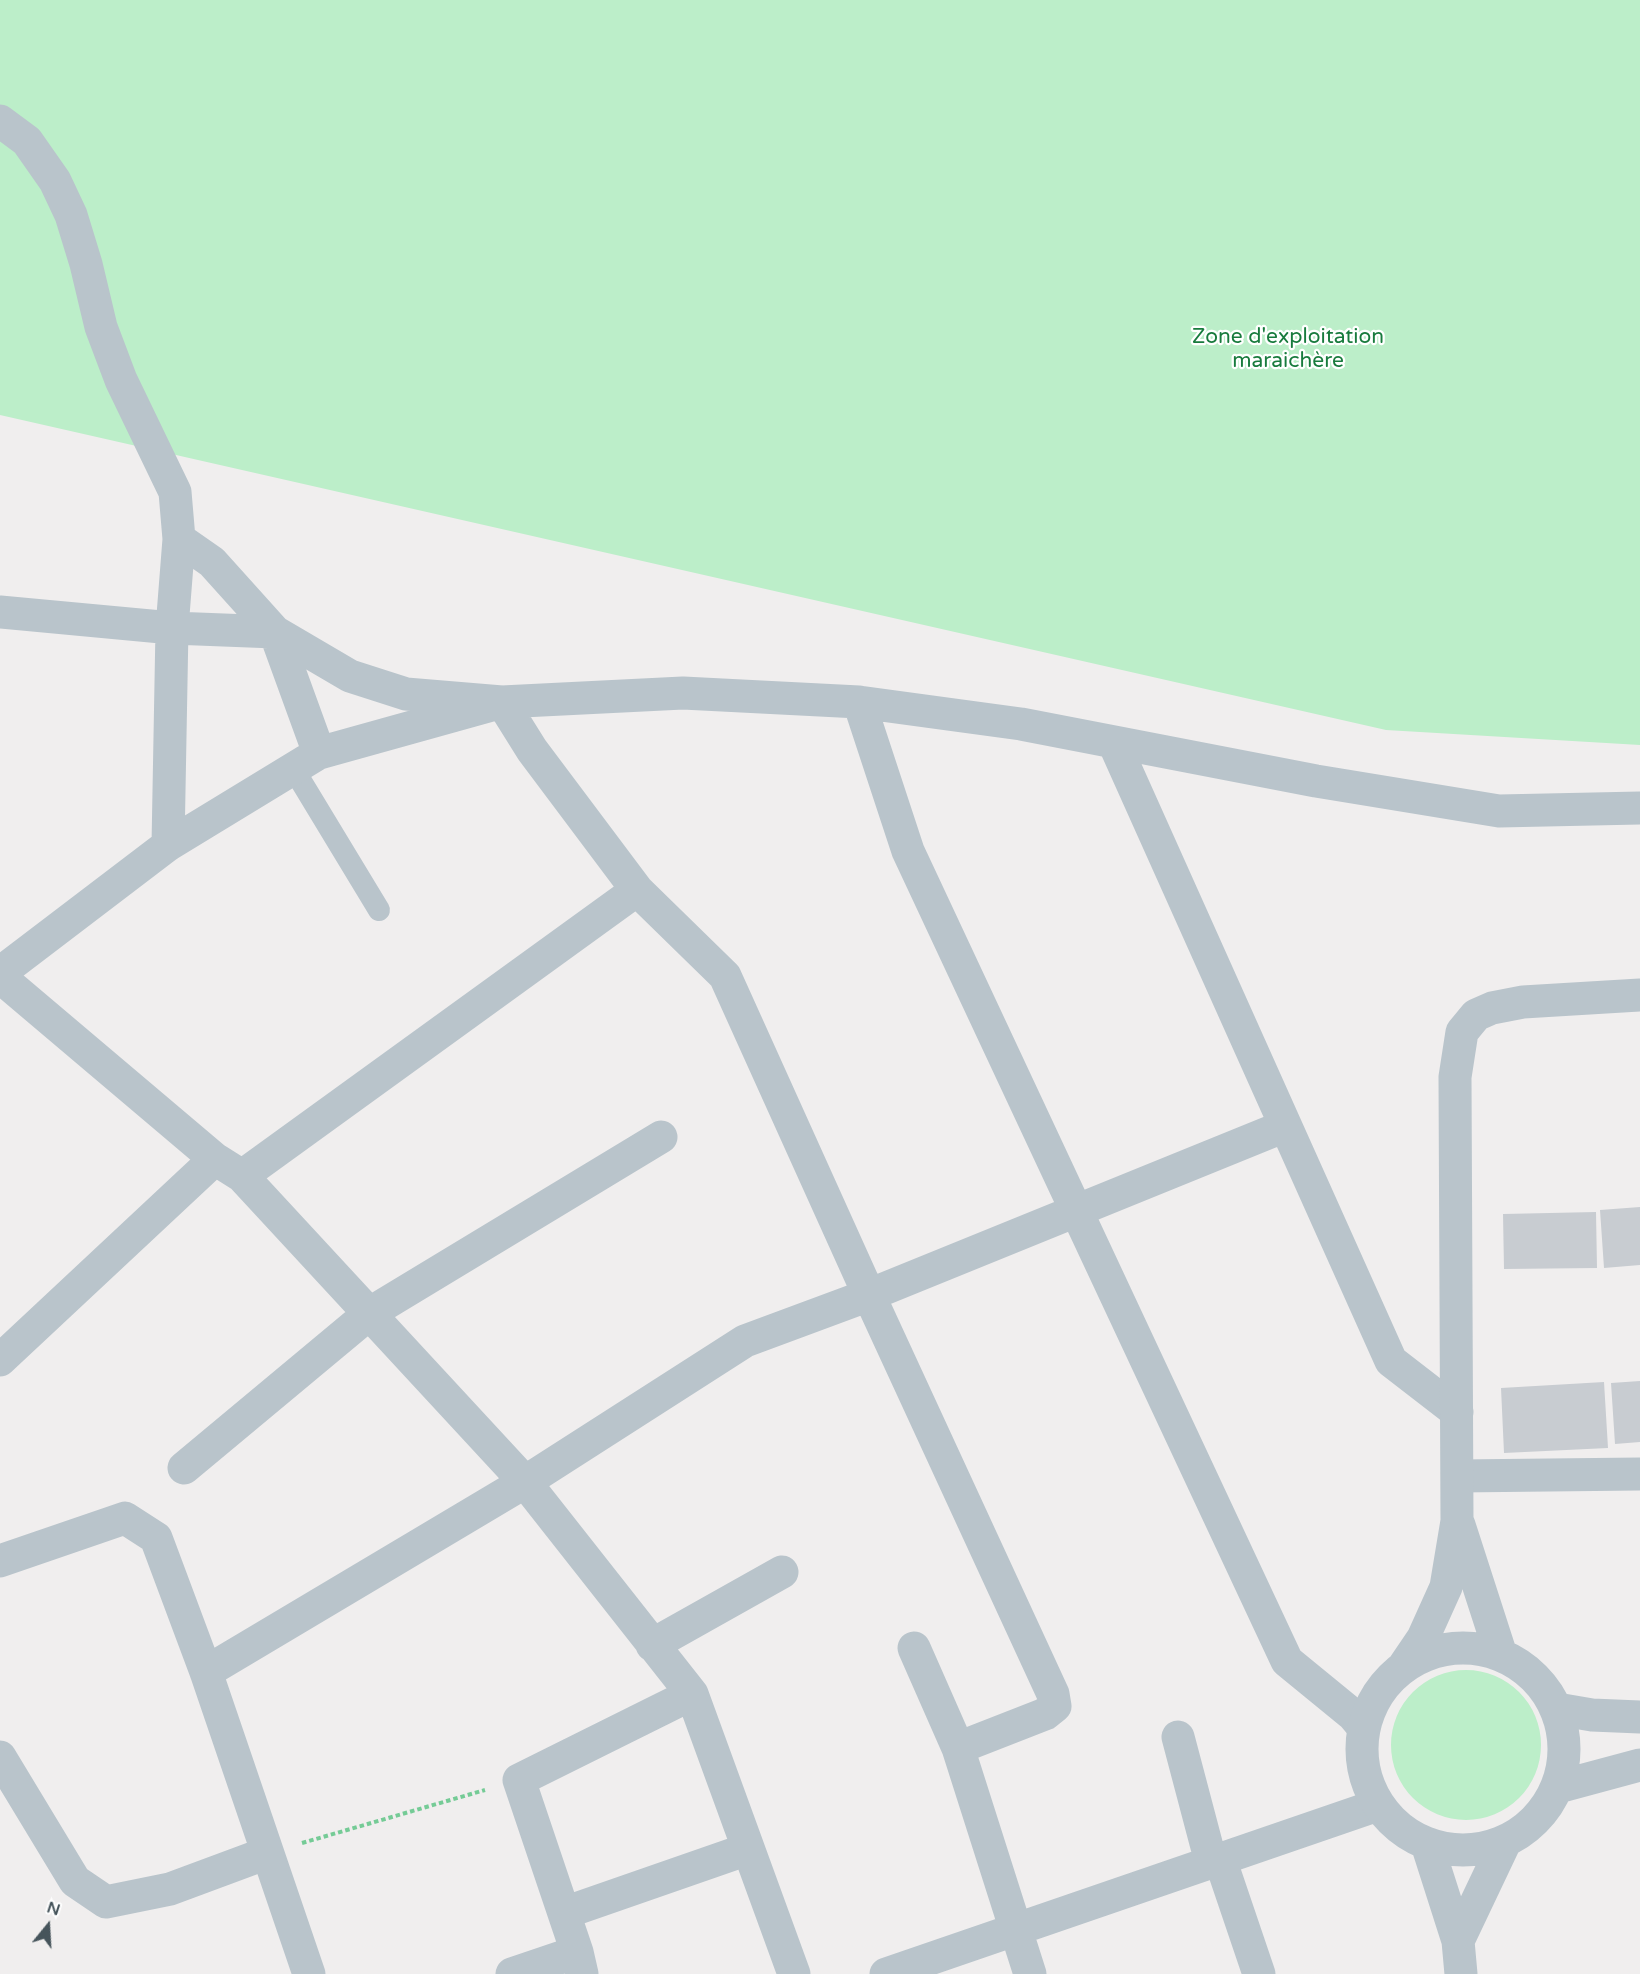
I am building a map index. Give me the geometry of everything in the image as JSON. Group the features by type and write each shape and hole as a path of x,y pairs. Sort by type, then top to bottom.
{"street":[{"path":"0,121 27,141 55,181 71,215 86,264 100,327 121,380 175,492 179,539 172,628 168,844"},
{"path":"179,539 212,562 275,632 350,676 406,694 502,702 683,693 859,702 1021,724 1316,781 1499,811 1640,808"},
{"path":"0,612 172,628 275,632"},
{"path":"275,632 306,760"},
{"path":"502,702 306,760 168,844 0,975 215,1158 242,1176 525,1482 692,1694 794,1974"},
{"path":"502,702 532,750 637,890 725,976 1053,1694 1054,1706 1046,1714 958,1748"},
{"path":"859,702 908,851 1287,1661 1353,1715 1363,1727"},
{"path":"1114,743 1390,1361 1457,1412"},
{"path":"242,1176 637,890"},
{"path":"1404,1666 1434,1651 1468,1647 1501,1655 1534,1676 1557,1709 1565,1748 1558,1787 1537,1820 1505,1842 1466,1851 1427,1844 1399,1828 1378,1804 1366,1780 1361,1754 1363,1727 1371,1703 1385,1683 1404,1666 1423,1638 1446,1587 1457,1521 1455,1077 1462,1032 1476,1015 1492,1008 1523,1002 1640,995"},
{"path":"206,1672 525,1482 745,1341 869,1295 1285,1126"},
{"path":"184,1468 370,1313 661,1137"},
{"path":"0,1360 215,1158"},
{"path":"1458,1476 1640,1474"},
{"path":"0,1561 125,1518 156,1538 206,1672 309,1974"},
{"path":"1457,1521 1501,1655"},
{"path":"652,1645 782,1572"},
{"path":"914,1648 958,1748 1030,1974"},
{"path":"512,1974 580,1963 519,1780 692,1694"},
{"path":"1557,1709 1592,1715 1640,1717"},
{"path":"1178,1737 1216,1860 1259,1974"},
{"path":"0,1757 75,1881 106,1902 170,1889 267,1853"},
{"path":"1558,1787 1640,1765"},
{"path":"886,1974 1378,1804"},
{"path":"1458,1941 1505,1842"},
{"path":"1427,1844 1458,1941 1461,1974"},
{"path":"564,1913 748,1849"}],"lane":[{"path":"306,760 379,910"}],"path":[{"path":"267,1853 519,1780"}],"green space":[{"name":"Zone d'exploitation maraichère","path":"0,0 1640,0 1640,745 1386,730 0,415"},
{"path":"1466,1670 1481,1671 1495,1676 1519,1692 1535,1716 1540,1730 1540,1760 1535,1774 1519,1798 1495,1814 1481,1819 1466,1820 1451,1819 1437,1814 1413,1798 1397,1774 1392,1760 1391,1745 1392,1730 1397,1716 1413,1692 1437,1676 1451,1671"}],"building":[{"path":"1640,1207 1640,1265 1604,1268 1600,1210"},
{"path":"1596,1212 1597,1268 1504,1269 1503,1214"},
{"path":"1640,1381 1640,1442 1615,1444 1611,1383"},
{"path":"1604,1382 1608,1448 1504,1453 1501,1388"}]}
